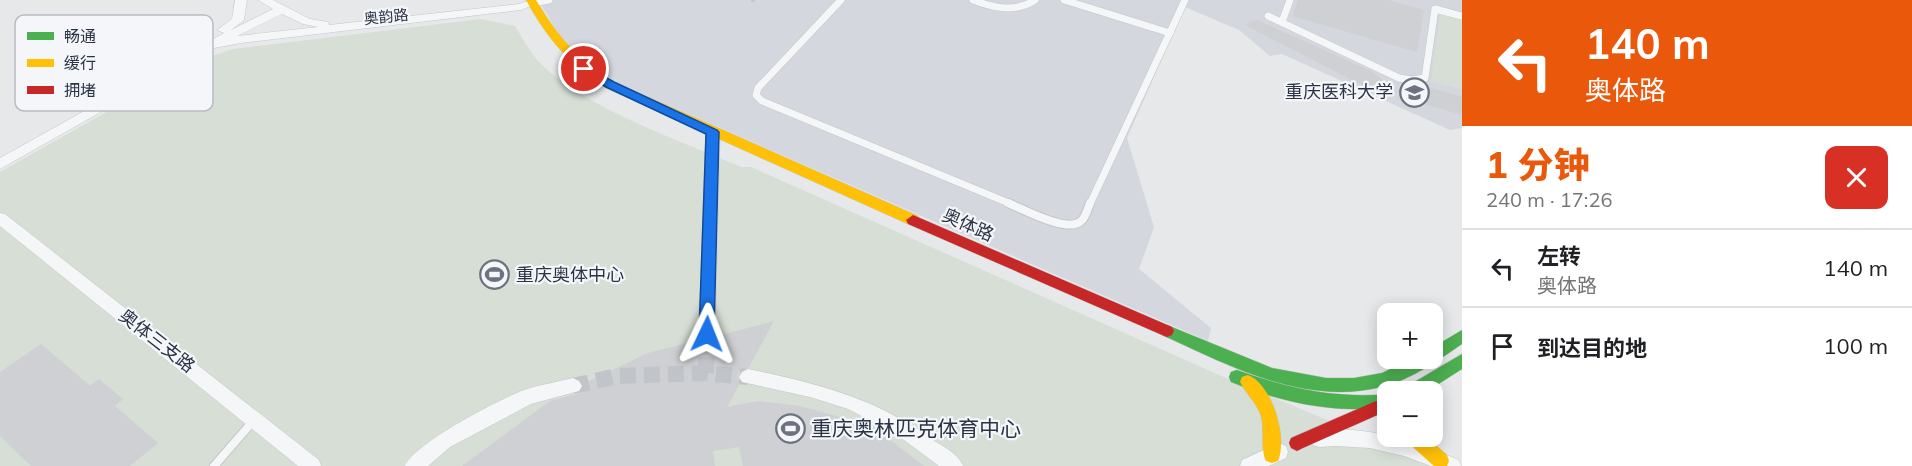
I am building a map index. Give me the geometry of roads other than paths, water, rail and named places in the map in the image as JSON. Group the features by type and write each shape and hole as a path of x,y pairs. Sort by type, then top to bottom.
{"main road":[{"name":"奥体路","path":"524,2 542,41 554,56 575,74 634,107 713,138 1258,370 1284,378 1322,385 1357,386 1389,380 1408,369"},
{"name":"奥体路","path":"713,138 1247,381 1288,396 1331,404 1377,403"},
{"path":"1443,349 1462,336"},
{"path":"1430,381 1462,361"},
{"path":"1247,381 1263,399 1272,416 1275,434 1272,455"},
{"path":"1297,443 1377,407"},
{"path":"1426,447 1447,464"}],"street":[{"path":"213,39 238,20 241,0"},
{"path":"251,0 273,8"},
{"name":"奥韵路","path":"273,8 307,22 324,24 524,2"},
{"name":"奥韵路","path":"213,42 323,30 524,2"},
{"name":"奥韵路","path":"213,40 273,8"},
{"name":"奥韵路","path":"273,8 306,28 323,30"},
{"name":"奥韵路","path":"0,155 82,111"},
{"name":"奥韵路","path":"0,164 91,111"},
{"path":"707,334 713,138"},
{"name":"奥体三支路","path":"0,218 312,466"},
{"path":"748,377 826,394 869,410 918,438 954,466"},
{"path":"414,466 444,441 527,397 573,386"},
{"path":"1249,466 1297,443 1334,437 1359,437 1413,450 1447,464"}],"lane":[{"path":"524,2 549,0"},
{"path":"841,0 758,88 756,95 762,101 1059,224 1072,226 1082,221 1185,0"},
{"path":"973,0 996,8 1009,9 1022,7 1035,0"},
{"path":"1064,0 1170,33"},
{"path":"1282,22 1290,0"},
{"path":"1268,16 1399,78 1412,80 1425,78 1436,0"},
{"path":"1435,9 1462,16"},
{"path":"214,466 255,419"}],"tunnel":[{"path":"706,373 707,334"},
{"path":"573,386 617,376 706,373"},
{"path":"706,373 748,377"}],"place":[{"name":"重庆医科大学","path":"1414,92"},
{"name":"重庆奥体中心","path":"495,275"},
{"name":"重庆奥林匹克体育中心","path":"790,429"}]}
